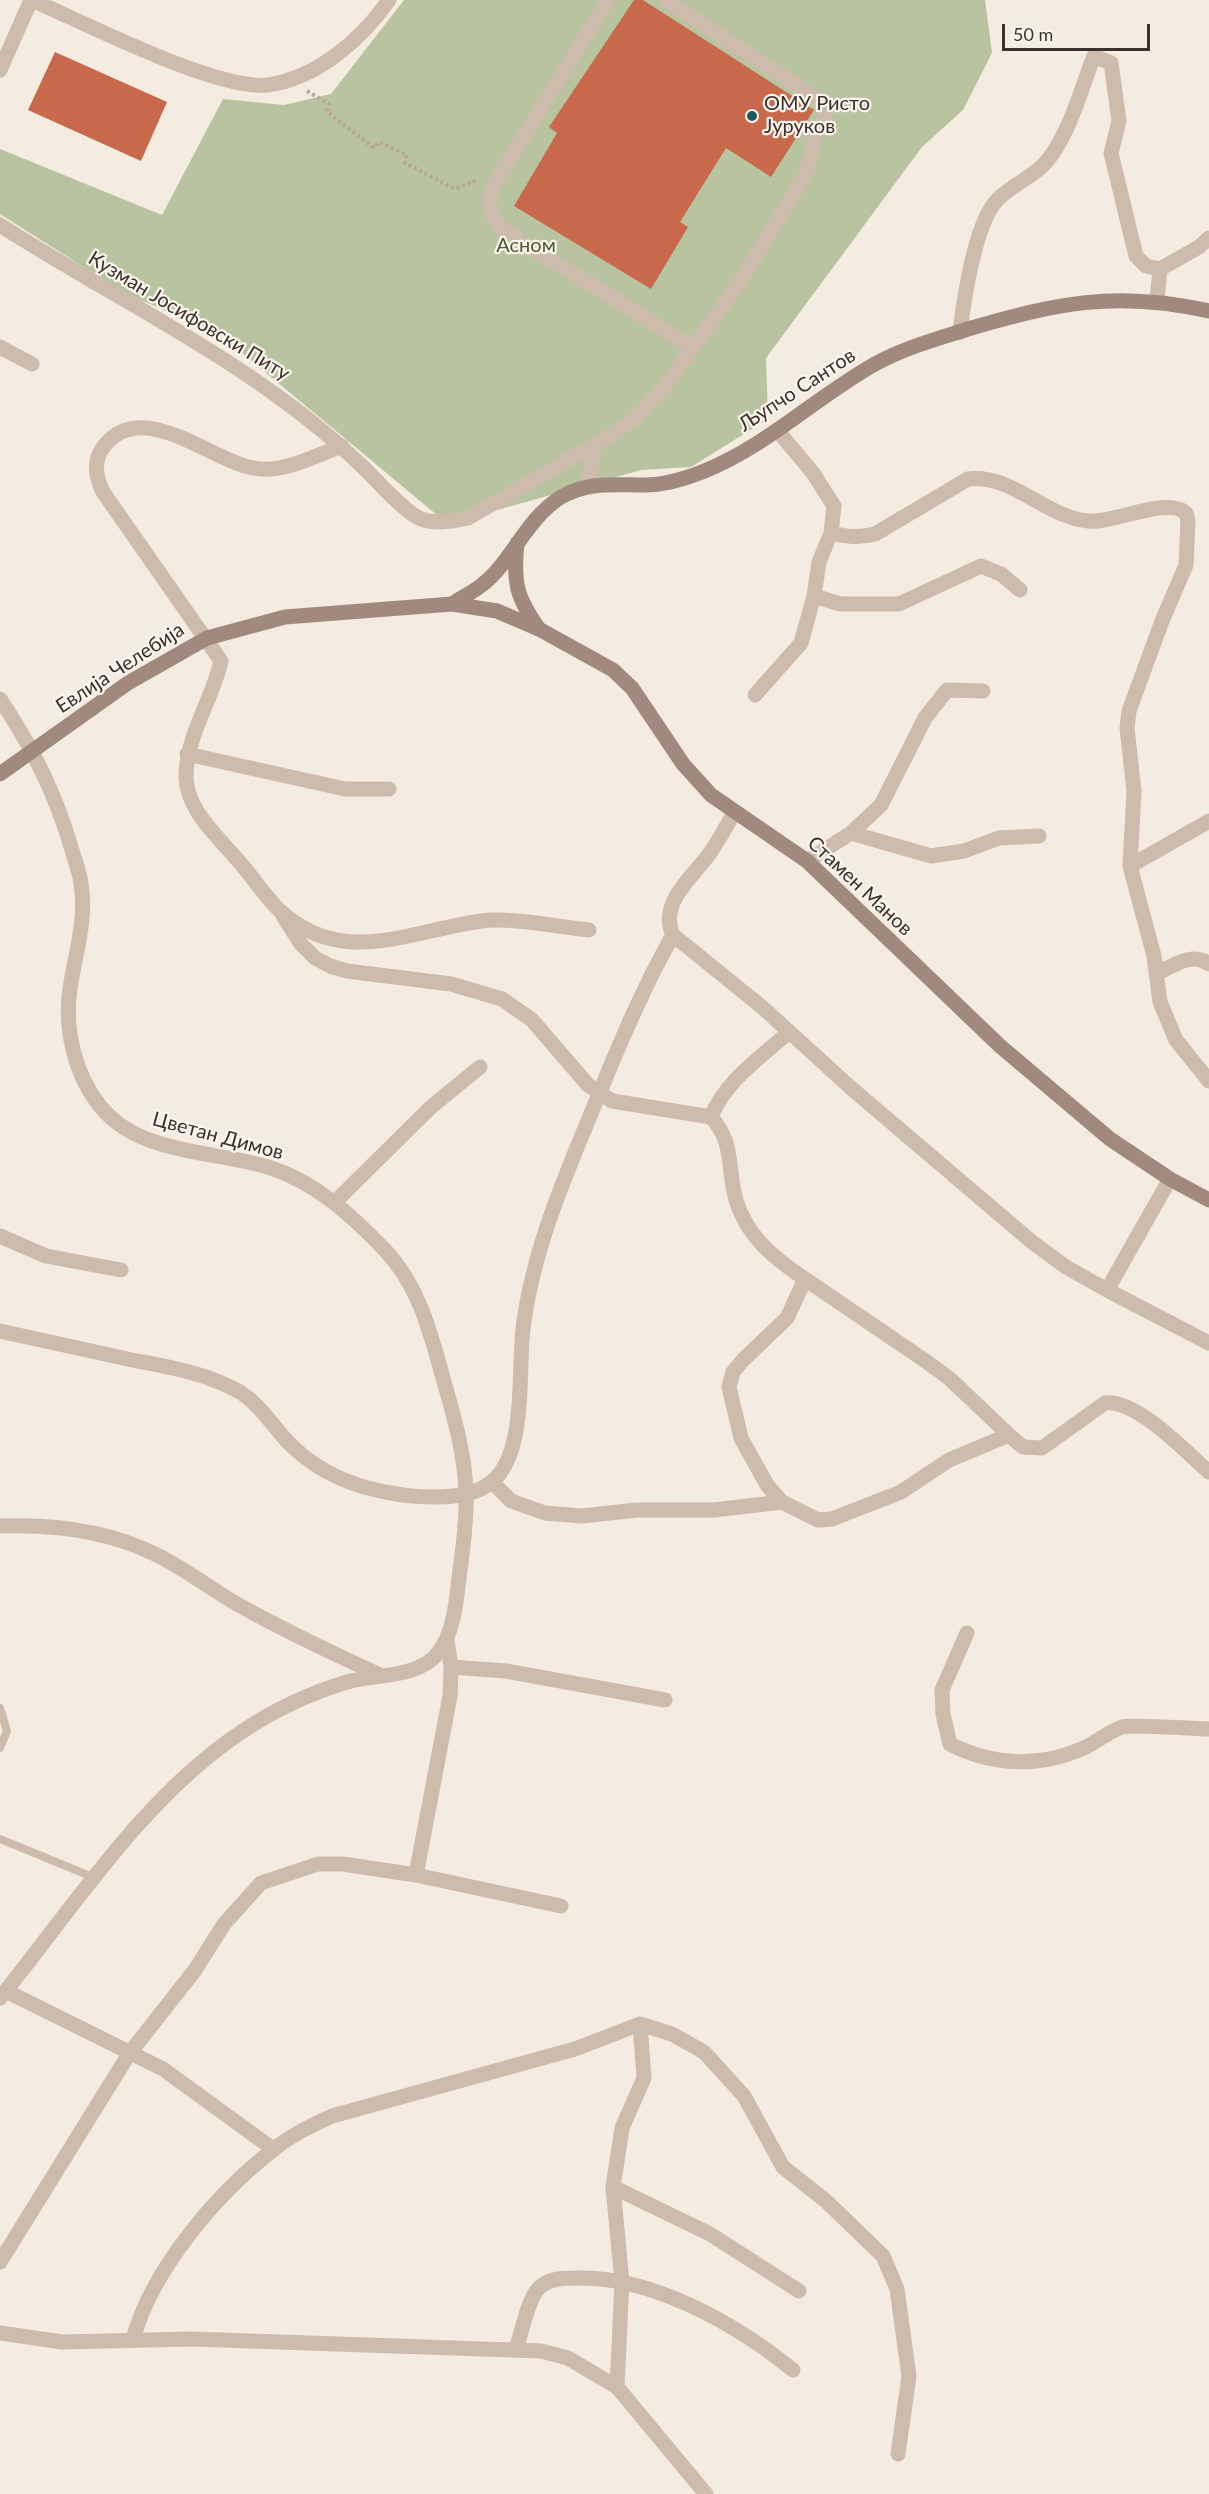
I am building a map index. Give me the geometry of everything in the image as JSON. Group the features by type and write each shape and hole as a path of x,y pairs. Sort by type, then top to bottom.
{"street":[{"path":"0,70 31,0 195,70 238,83 267,85 314,70 352,42 388,0"},
{"path":"608,0 493,186 488,202 494,219 504,231 692,347"},
{"name":"Кузман Јосифовски Питу","path":"0,225 145,313 231,361 282,397 342,446 419,518 452,522 468,518 595,444 636,417 666,386 742,279 807,172 815,137 825,112 822,102 666,0"},
{"path":"960,332 963,300 984,220 997,200 1047,161 1066,127 1094,56 1111,63 1119,121 1111,153 1136,256 1146,266 1160,269 1199,247 1209,238"},
{"path":"1157,300 1160,269"},
{"name":"Љупчо Сантов","path":"452,604 484,584 546,507 588,485 616,483 646,485 671,482 721,464 777,430 875,364 917,345 1042,308 1113,299 1157,300 1209,310"},
{"path":"0,347 32,364"},
{"path":"342,446 277,470 253,468 174,434 147,428 125,431 111,437 101,450 96,467 97,479 103,492 221,661 217,681 187,754 186,780 192,802 211,830 278,909 301,944 315,958 347,971 451,984 501,999 532,1020 599,1094 627,1105 711,1117 723,1130 736,1200 746,1223 761,1245 805,1280 950,1379 1023,1447 1042,1448 1105,1403 1116,1402 1132,1408 1209,1472"},
{"path":"755,695 801,644 814,596 819,562 831,532 834,506 813,473 777,430"},
{"path":"588,485 595,444"},
{"path":"831,532 859,538 875,534 968,479 982,477 1012,489 1048,510 1076,520 1091,522 1173,507 1183,511 1188,521 1186,565 1162,621 1129,711 1127,728 1134,791 1130,866 1149,934 1160,1002 1176,1040 1209,1081"},
{"path":"517,543 514,575 528,613 539,629"},
{"path":"814,596 840,604 899,604 981,566 1001,574 1020,590"},
{"name":"Евлија Челебија","path":"0,774 128,683 207,638 285,617 452,604"},
{"name":"Стамен Манов","path":"452,604 497,611 539,629 604,664 632,688 684,764 711,795 807,861 928,979 1030,1073 1110,1139 1170,1179 1206,1196"},
{"path":"807,861 851,833 881,805 925,718 947,690 983,691"},
{"name":"Цветан Димов","path":"0,699 33,750 58,805 82,886 81,942 69,992 69,1027 79,1070 87,1088 118,1126 139,1136 168,1146 273,1169 336,1201 388,1253 405,1274 420,1302 456,1422 466,1495 465,1541 456,1608 447,1640"},
{"path":"187,754 345,789 389,789"},
{"path":"735,812 710,853 673,901 669,926 673,935 1032,1242 1066,1267 1209,1343"},
{"path":"1130,866 1209,821"},
{"path":"851,833 931,856 964,851 999,838 1039,836"},
{"path":"278,909 311,932 343,942 375,944 482,921 589,930"},
{"path":"0,1330 214,1380 259,1405 290,1444 314,1463 353,1483 383,1491 442,1498 466,1495 492,1482 507,1461 517,1418 526,1305 536,1262 564,1178 599,1094 635,1010 673,935"},
{"path":"1156,974 1192,957 1202,958 1209,964"},
{"path":"711,1117 717,1101 737,1078 789,1032"},
{"path":"336,1201 431,1107 480,1067"},
{"path":"1107,1290 1170,1179"},
{"path":"0,1236 46,1256 121,1270"},
{"path":"805,1280 787,1318 743,1360 734,1372 729,1387 741,1438 767,1485 782,1502 818,1520 832,1520 901,1492 949,1460 1009,1435"},
{"path":"492,1482 511,1502 545,1514 573,1515 637,1510 714,1510 782,1502"},
{"path":"0,1526 31,1525 73,1530 124,1541 155,1554 236,1603 288,1631 380,1675"},
{"path":"967,1633 942,1690 943,1714 950,1744 973,1756 1004,1763 1050,1758 1085,1748 1123,1726 1209,1729"},
{"path":"416,1875 450,1696 451,1667 447,1640"},
{"path":"273,2149 163,2069 3,1995 95,1878 158,1803 186,1774 212,1752 261,1719 286,1706 347,1682 414,1669 434,1659 447,1640"},
{"path":"451,1667 506,1671 665,1700"},
{"path":"0,2262 129,2054 195,1970 224,1924 261,1883 318,1864 344,1864 416,1875 561,1906"},
{"path":"616,2387 622,2282 613,2187 622,2128 644,2078 640,2024"},
{"path":"133,2339 140,2313 179,2251 238,2180 273,2149 300,2131 332,2116 575,2049 640,2024 672,2034 704,2052 744,2096 783,2167 826,2201 883,2256 897,2289 909,2376 898,2454"},
{"path":"613,2187 710,2234 799,2291"},
{"path":"516,2349 537,2289 549,2281 589,2278 622,2282 706,2313 770,2352 793,2370"},
{"path":"0,2333 62,2342 192,2339 541,2351 568,2358 616,2387 706,2494"}],"lane":[{"path":"0,1708 7,1731 0,1748"},
{"path":"0,1839 95,1878"}],"path":[{"path":"288,79 329,104 327,112 374,148 379,142 407,155 405,163 455,189 474,181 476,193 488,202"}],"green space":[{"name":"Асном","path":"404,0 985,0 992,53 963,110 922,147 766,358 768,419 691,467 641,470 468,518 437,515 217,332 126,294 0,214 0,149 162,215 223,99 284,105 331,94"}],"building":[{"path":"634,0 643,0 814,110 771,177 726,148 680,222 688,227 651,289 514,206 557,133 549,127"},
{"path":"55,52 167,102 141,161 28,110"}],"place":[{"name":"ОМУ Ристо Јуруков","path":"752,116"}]}
